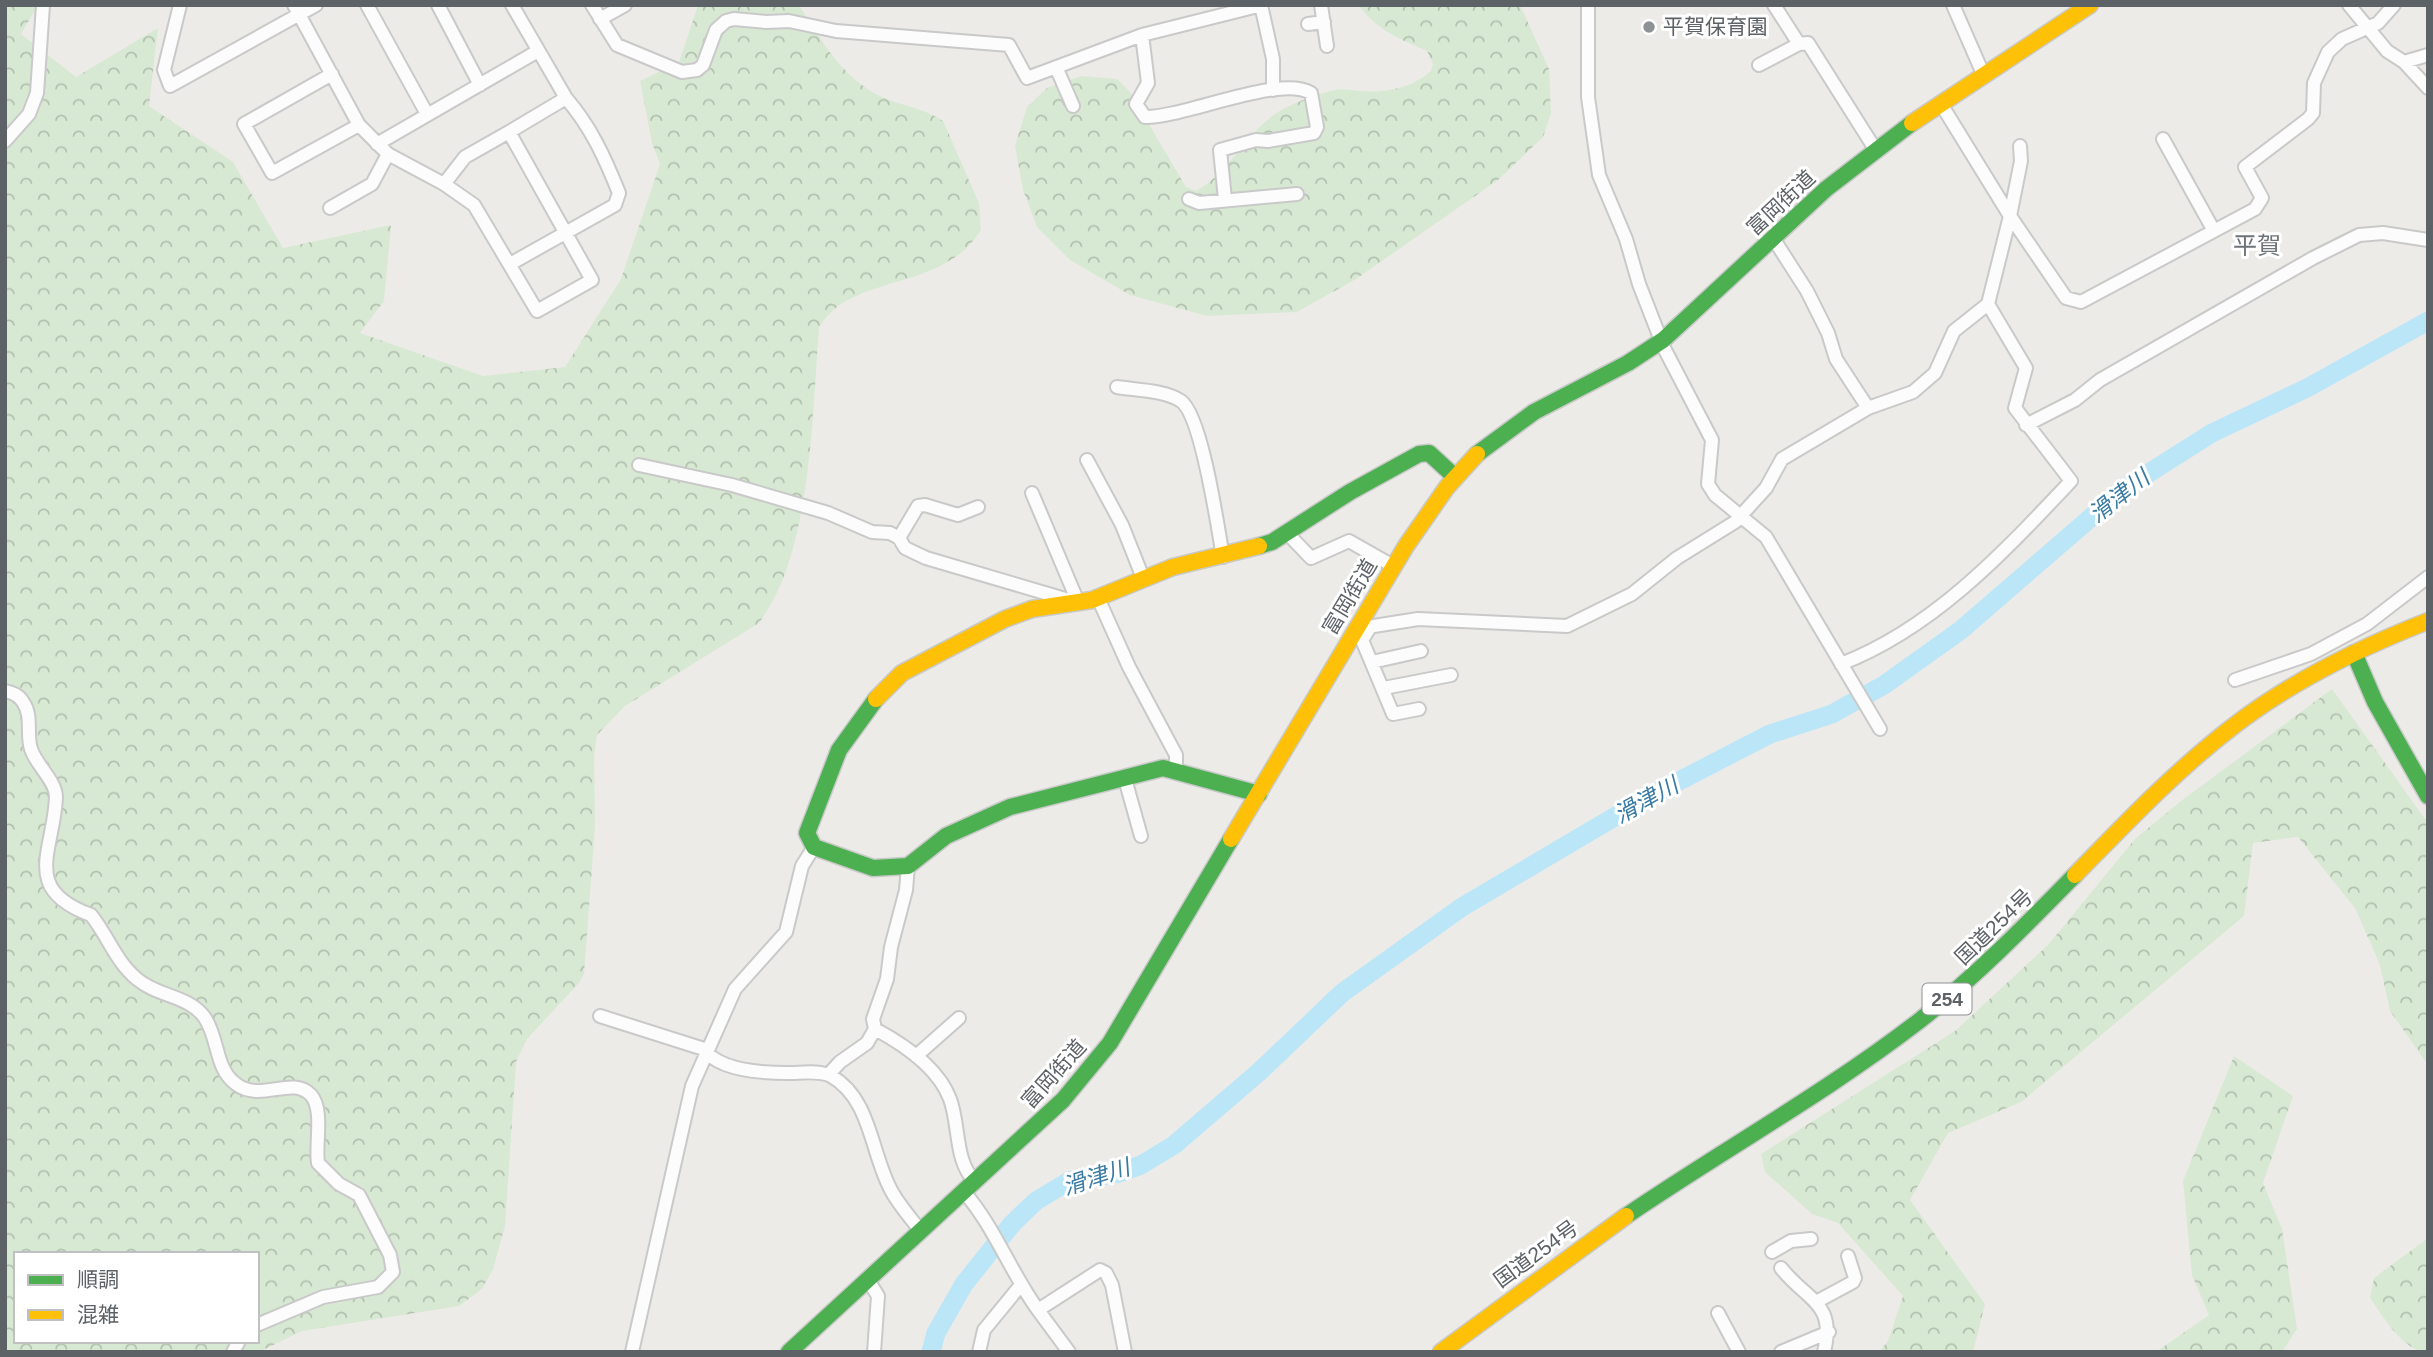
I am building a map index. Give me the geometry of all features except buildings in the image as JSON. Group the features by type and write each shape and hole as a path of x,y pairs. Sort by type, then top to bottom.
{"main road":[{"name":"富岡街道","path":"789,1352 1063,1100 1110,1043 1259,794 1362,629 1393,566 1454,476 1487,443 1517,422 1630,362 1661,341 1773,237 1875,149 2090,5"},
{"path":"1259,794 1163,768 1010,807 946,836 908,866 873,867 814,847 807,833 825,792 834,760 870,706 893,679 1005,619 1032,608 1098,598 1143,578 1190,562 1223,557 1272,542 1288,534 1309,517 1419,454 1429,453 1454,476"},
{"name":"国道254号","path":"1441,1352 1608,1228 1919,1021 2012,941 2150,800 2209,746 2271,701 2354,653 2428,621"},
{"path":"2354,653 2375,702 2428,796"}],"street":[{"path":"5,141 29,114 37,93 43,5"},
{"path":"180,5 164,69 170,86 296,10 316,5"},
{"path":"367,5 427,114"},
{"path":"438,5 480,85"},
{"path":"510,264 615,205 620,193 601,149 583,118 566,98 512,5"},
{"path":"592,5 611,40 624,50 682,72 697,70 703,65 720,24 734,19 789,21 836,31 1009,45 1027,78 1142,35 1261,5 1273,59 1273,90"},
{"path":"600,19 625,5"},
{"path":"1321,5 1327,46"},
{"path":"1588,5 1588,97 1599,175 1629,248 1639,284 1661,341 1712,440 1708,484 1715,495 1766,537 1879,728"},
{"path":"1774,5 1799,44"},
{"path":"1953,5 1984,76"},
{"path":"2348,5 2387,51 2404,62 2428,88"},
{"path":"1941,104 2010,216 2066,298 2075,302 2260,204 2260,193 2245,167 2313,113 2314,83 2328,52 2342,39 2369,28 2394,5"},
{"path":"296,10 359,125 388,154 444,184 479,211 537,312 592,280 509,132"},
{"path":"1308,24 1324,22"},
{"path":"1142,35 1148,83 1136,104 1145,117 1273,90 1306,90 1311,93 1317,127 1314,133 1268,141 1256,140 1220,150 1225,199"},
{"path":"1759,65 1799,44 1808,43 1875,149"},
{"path":"377,144 538,51"},
{"path":"2404,62 2428,55"},
{"path":"1056,67 1073,106"},
{"path":"332,74 244,124 272,173 359,125"},
{"path":"444,184 465,157 566,98"},
{"path":"2163,139 2214,230"},
{"path":"1419,709 1393,714 1362,640 1362,629 1418,619 1567,626 1632,594 1677,558 1718,534 1742,515 1766,488 1782,459 1868,408 1913,392 1935,373 1954,331 1988,304 2010,216 2021,161 2020,146"},
{"path":"330,208 372,184 388,154"},
{"path":"1189,200 1199,203 1297,194"},
{"path":"2026,425 2075,400 2100,380 2313,258 2359,235 2383,233 2428,240"},
{"path":"1773,237 1807,290 1828,333 1836,359 1868,408"},
{"path":"1842,666 1914,625 1964,587 2002,553 2071,481 2015,408 2026,368 1988,304"},
{"path":"1117,387 1175,398 1186,407 1211,485 1223,557"},
{"path":"1087,460 1122,525 1143,578"},
{"path":"639,465 791,502 872,532 890,533 899,538 905,548 926,558 1078,602"},
{"path":"1032,494 1078,602"},
{"path":"899,538 918,506 925,505 958,515 978,507"},
{"path":"1288,534 1311,558 1349,541 1393,566"},
{"path":"2235,680 2311,654 2345,636 2377,618 2428,577"},
{"path":"1098,598 1129,667 1177,755 1176,770"},
{"path":"1372,662 1421,651"},
{"path":"1384,688 1451,675"},
{"path":"5,691 12,692 25,703 29,715 30,748 54,789 44,866 46,877 55,894 74,909 91,915 110,950 136,979 182,999 204,1016 211,1029 222,1067 233,1082 252,1093 290,1087 304,1089 313,1097 317,1111 318,1163 338,1184 359,1195 390,1255 393,1272 378,1287 323,1297 259,1324"},
{"path":"1125,779 1141,836"},
{"path":"632,1352 692,1086 735,989 786,932 802,866 814,847"},
{"path":"829,1074 840,1062 867,1043 875,1029 873,1019 887,979 891,947 906,890 908,866"},
{"path":"600,1016 704,1049 723,1065 829,1074 843,1085 867,1120 891,1191 921,1231"},
{"path":"916,1056 959,1018"},
{"path":"875,1029 916,1056 936,1074 950,1099 960,1150 977,1207 1019,1283 1069,1352"},
{"path":"1772,1252 1790,1241 1811,1239"},
{"path":"1816,1302 1853,1282 1855,1278 1848,1256"},
{"path":"1781,1268 1816,1302 1828,1321 1829,1332 1824,1352"},
{"path":"1038,1310 1100,1270 1106,1273 1112,1285 1125,1352"},
{"path":"868,1280 878,1296 874,1352"},
{"path":"979,1352 984,1330 1019,1283"},
{"path":"1718,1313 1739,1352"},
{"path":"1781,1352 1829,1332"}],"green space":[{"path":"5,5 38,5 21,34 76,77 158,28 149,106 233,162 283,248 391,225 384,301 360,333 483,376 565,367 621,279 660,164 652,143 640,81 679,62 698,5 799,5 834,57 856,80 882,97 943,121 979,203 981,230 964,250 943,264 852,298 833,310 819,328 806,482 790,559 777,594 759,623 625,706 597,735 594,756 595,827 584,974 579,983 527,1039 516,1062 505,1226 493,1269 482,1289 459,1306 302,1331 259,1352 5,1352"},
{"path":"1359,5 1520,5 1549,69 1551,114 1543,137 1498,180 1356,279 1297,312 1207,316 1130,295 1070,260 1037,227 1023,190 1015,146 1027,107 1047,88 1081,76 1117,79 1130,92 1186,187 1196,191 1221,172 1263,124 1289,106 1338,89 1370,91 1398,88 1416,82 1431,71 1433,64 1427,51 1380,27"},
{"path":"2332,689 2428,823 2428,1065 2390,1011 2380,965 2355,908 2298,837 2253,843 2244,916 2021,1102 1948,1133 1910,1200 1985,1304 1973,1352 1879,1352 1888,1341 1903,1296 1838,1223 1812,1214 1765,1172 1761,1154 1955,1031 2048,945 2135,839 2181,801"},
{"path":"2234,1056 2293,1096 2263,1183 2282,1229 2297,1329 2282,1352 2156,1352 2209,1315 2192,1275 2183,1181"},
{"path":"2428,1238 2428,1352 2402,1340 2370,1298 2374,1278"}],"waterway":[{"name":"滑津川","path":"931,1352 936,1333 964,1284 1012,1224 1036,1201 1069,1181 1119,1173 1141,1165 1174,1145 1259,1072 1342,993 1462,907 1650,796 1770,734 1832,714 1884,685 1961,630 2125,488 2212,433 2307,388 2428,321"}],"traffic: fast":[{"path":"1477,454 1534,412 1628,363 1663,340 1826,189 1912,123"},
{"path":"1259,546 1272,542 1350,492 1419,454 1429,453 1454,476"},
{"path":"2354,653 2375,702 2428,796"},
{"path":"876,699 839,750 807,833 814,847 873,868 908,866 946,836 1010,807 1163,768 1259,794"},
{"path":"789,1352 1063,1100 1110,1043 1231,839"},
{"path":"1626,1216 1848,1072 1919,1021 1980,969 2075,875"}],"traffic: slow":[{"path":"1912,123 2090,5"},
{"path":"1231,839 1406,546 1447,487 1477,454"},
{"path":"876,699 902,673 1005,619 1032,609 1092,600 1173,567 1259,546"},
{"path":"2075,875 2170,780 2254,711 2326,667 2428,621"},
{"path":"1441,1352 1626,1216"}],"place":[{"name":"平賀保育園","path":"1649,27"}],"district":[{"name":"平賀","path":"2257,246"}]}
